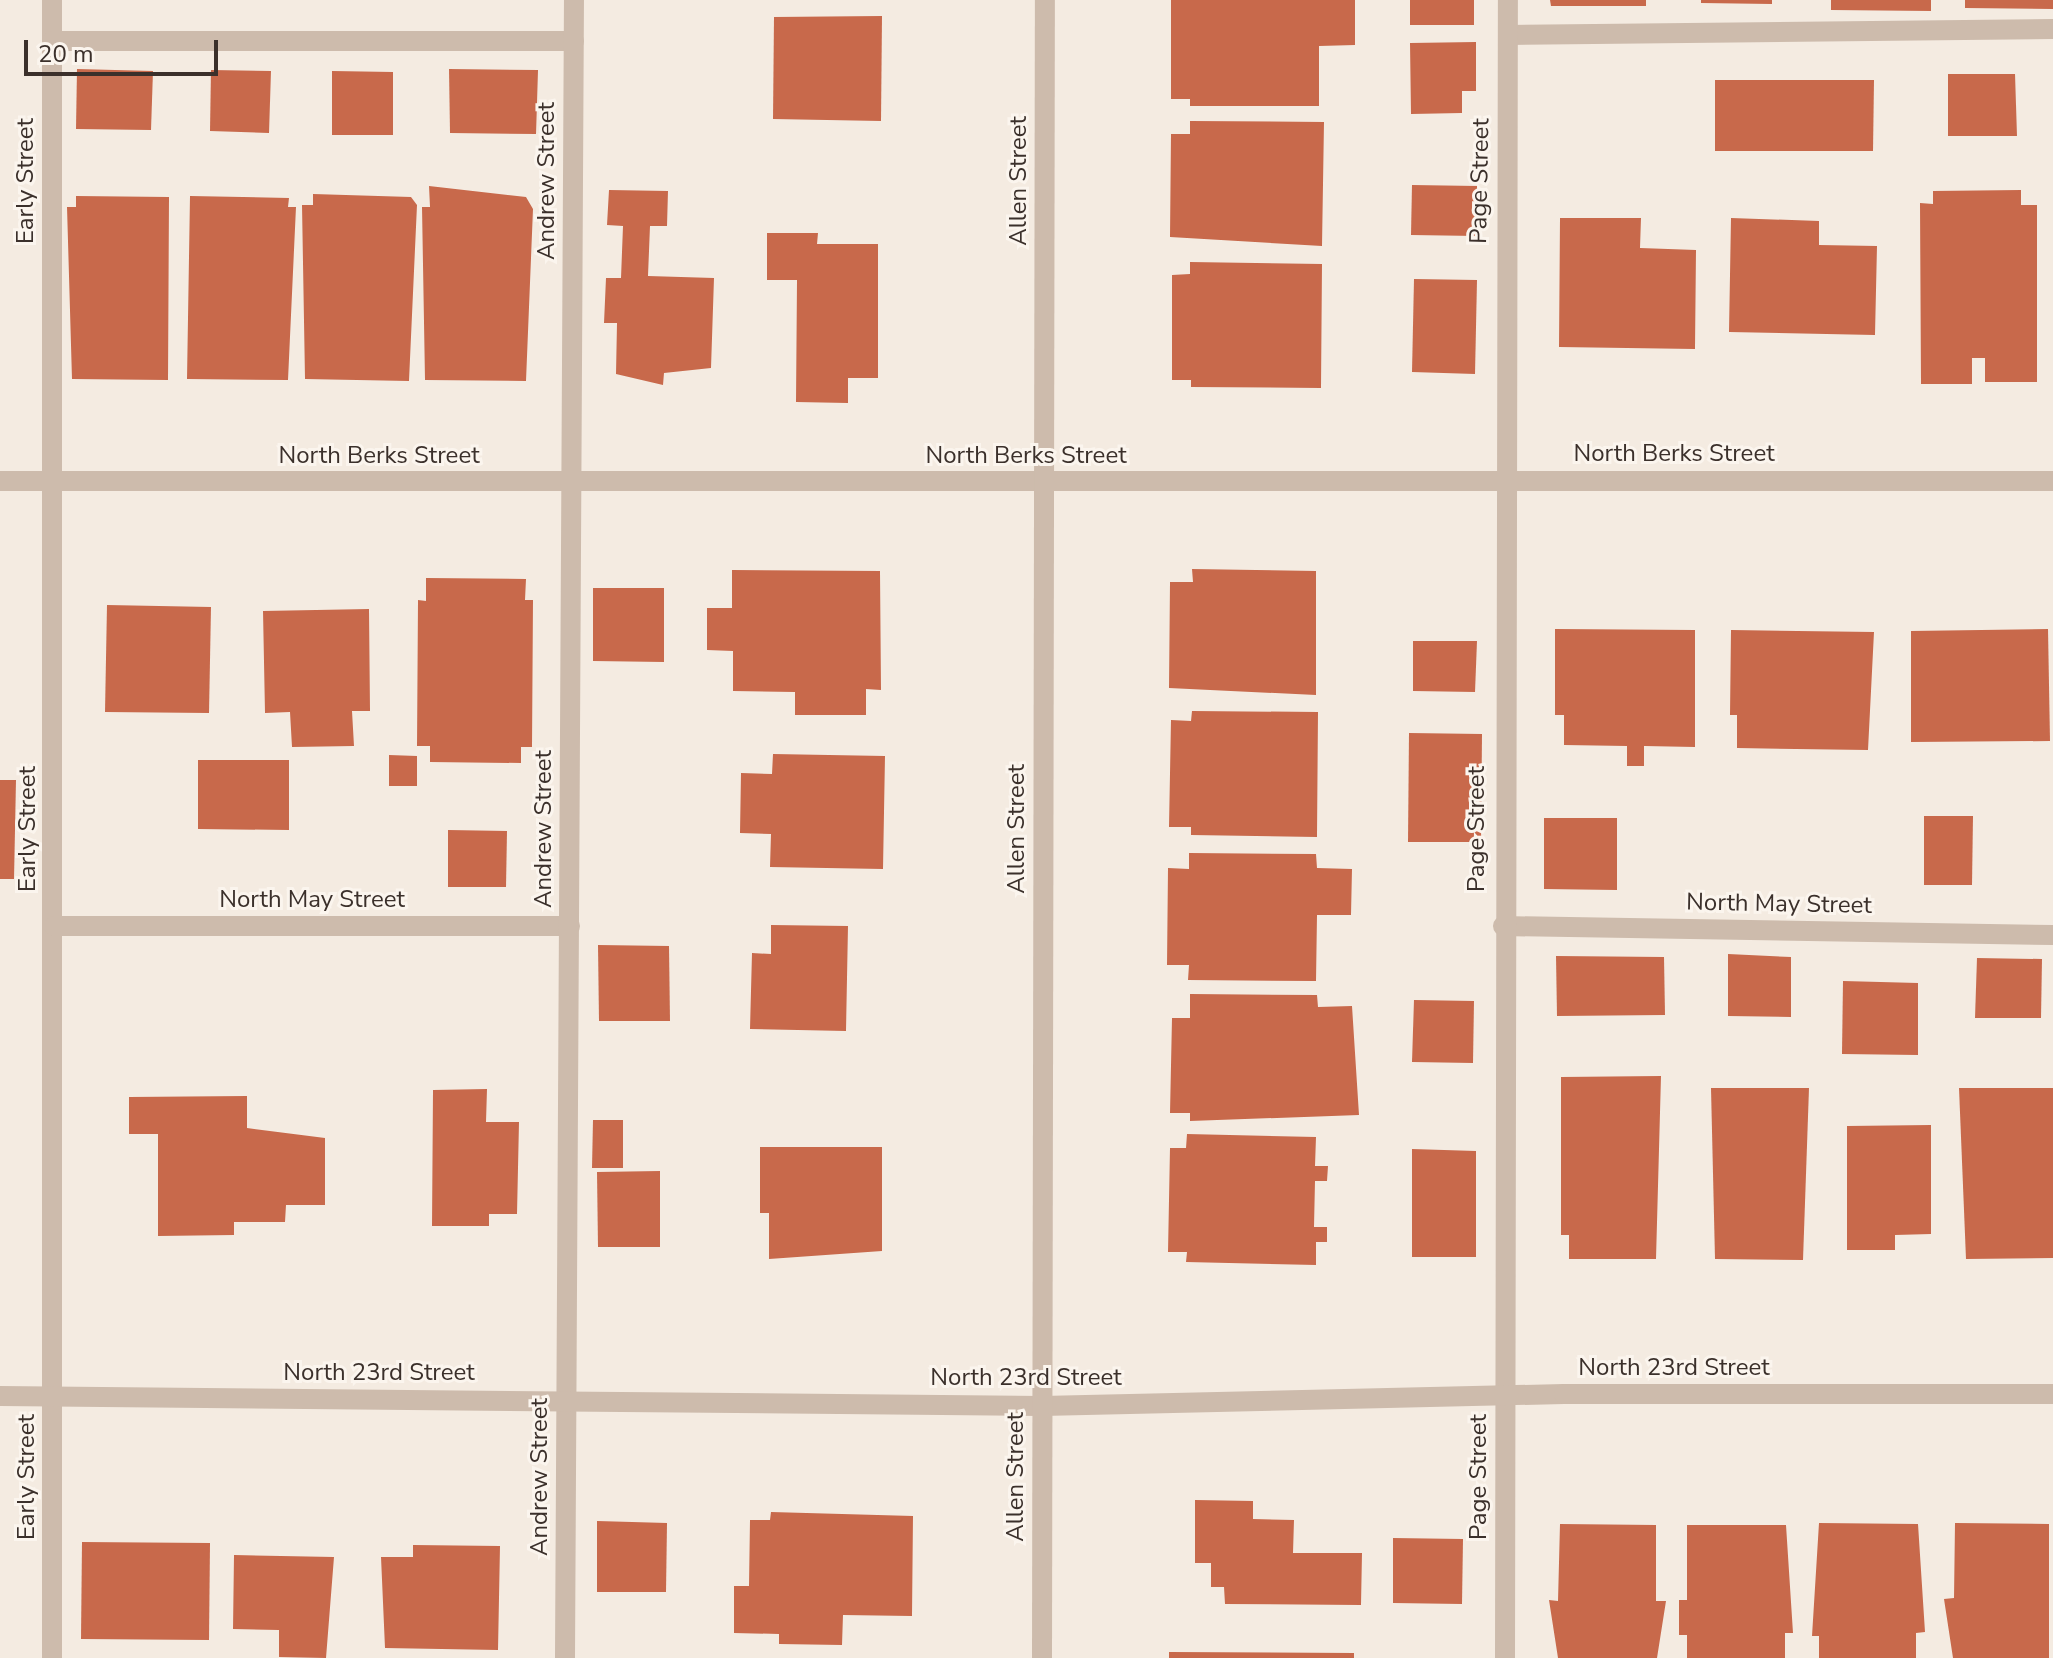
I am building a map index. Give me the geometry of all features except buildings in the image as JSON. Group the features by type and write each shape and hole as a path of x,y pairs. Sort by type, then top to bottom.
{"street":[{"name":"Early Street","path":"52,0 52,1658"},
{"name":"Andrew Street","path":"565,1658 574,0"},
{"name":"Allen Street","path":"1042,1658 1045,0"},
{"name":"Page Street","path":"1505,1658 1502,480 1508,0"},
{"path":"1508,35 2053,29"},
{"path":"52,41 574,41"},
{"name":"North Berks Street","path":"0,481 2053,481"},
{"name":"North May Street","path":"54,926 570,926"},
{"name":"North May Street","path":"1503,926 2053,935"},
{"name":"North 23rd Street","path":"0,1396 1042,1406 1505,1396 2053,1394"}]}
